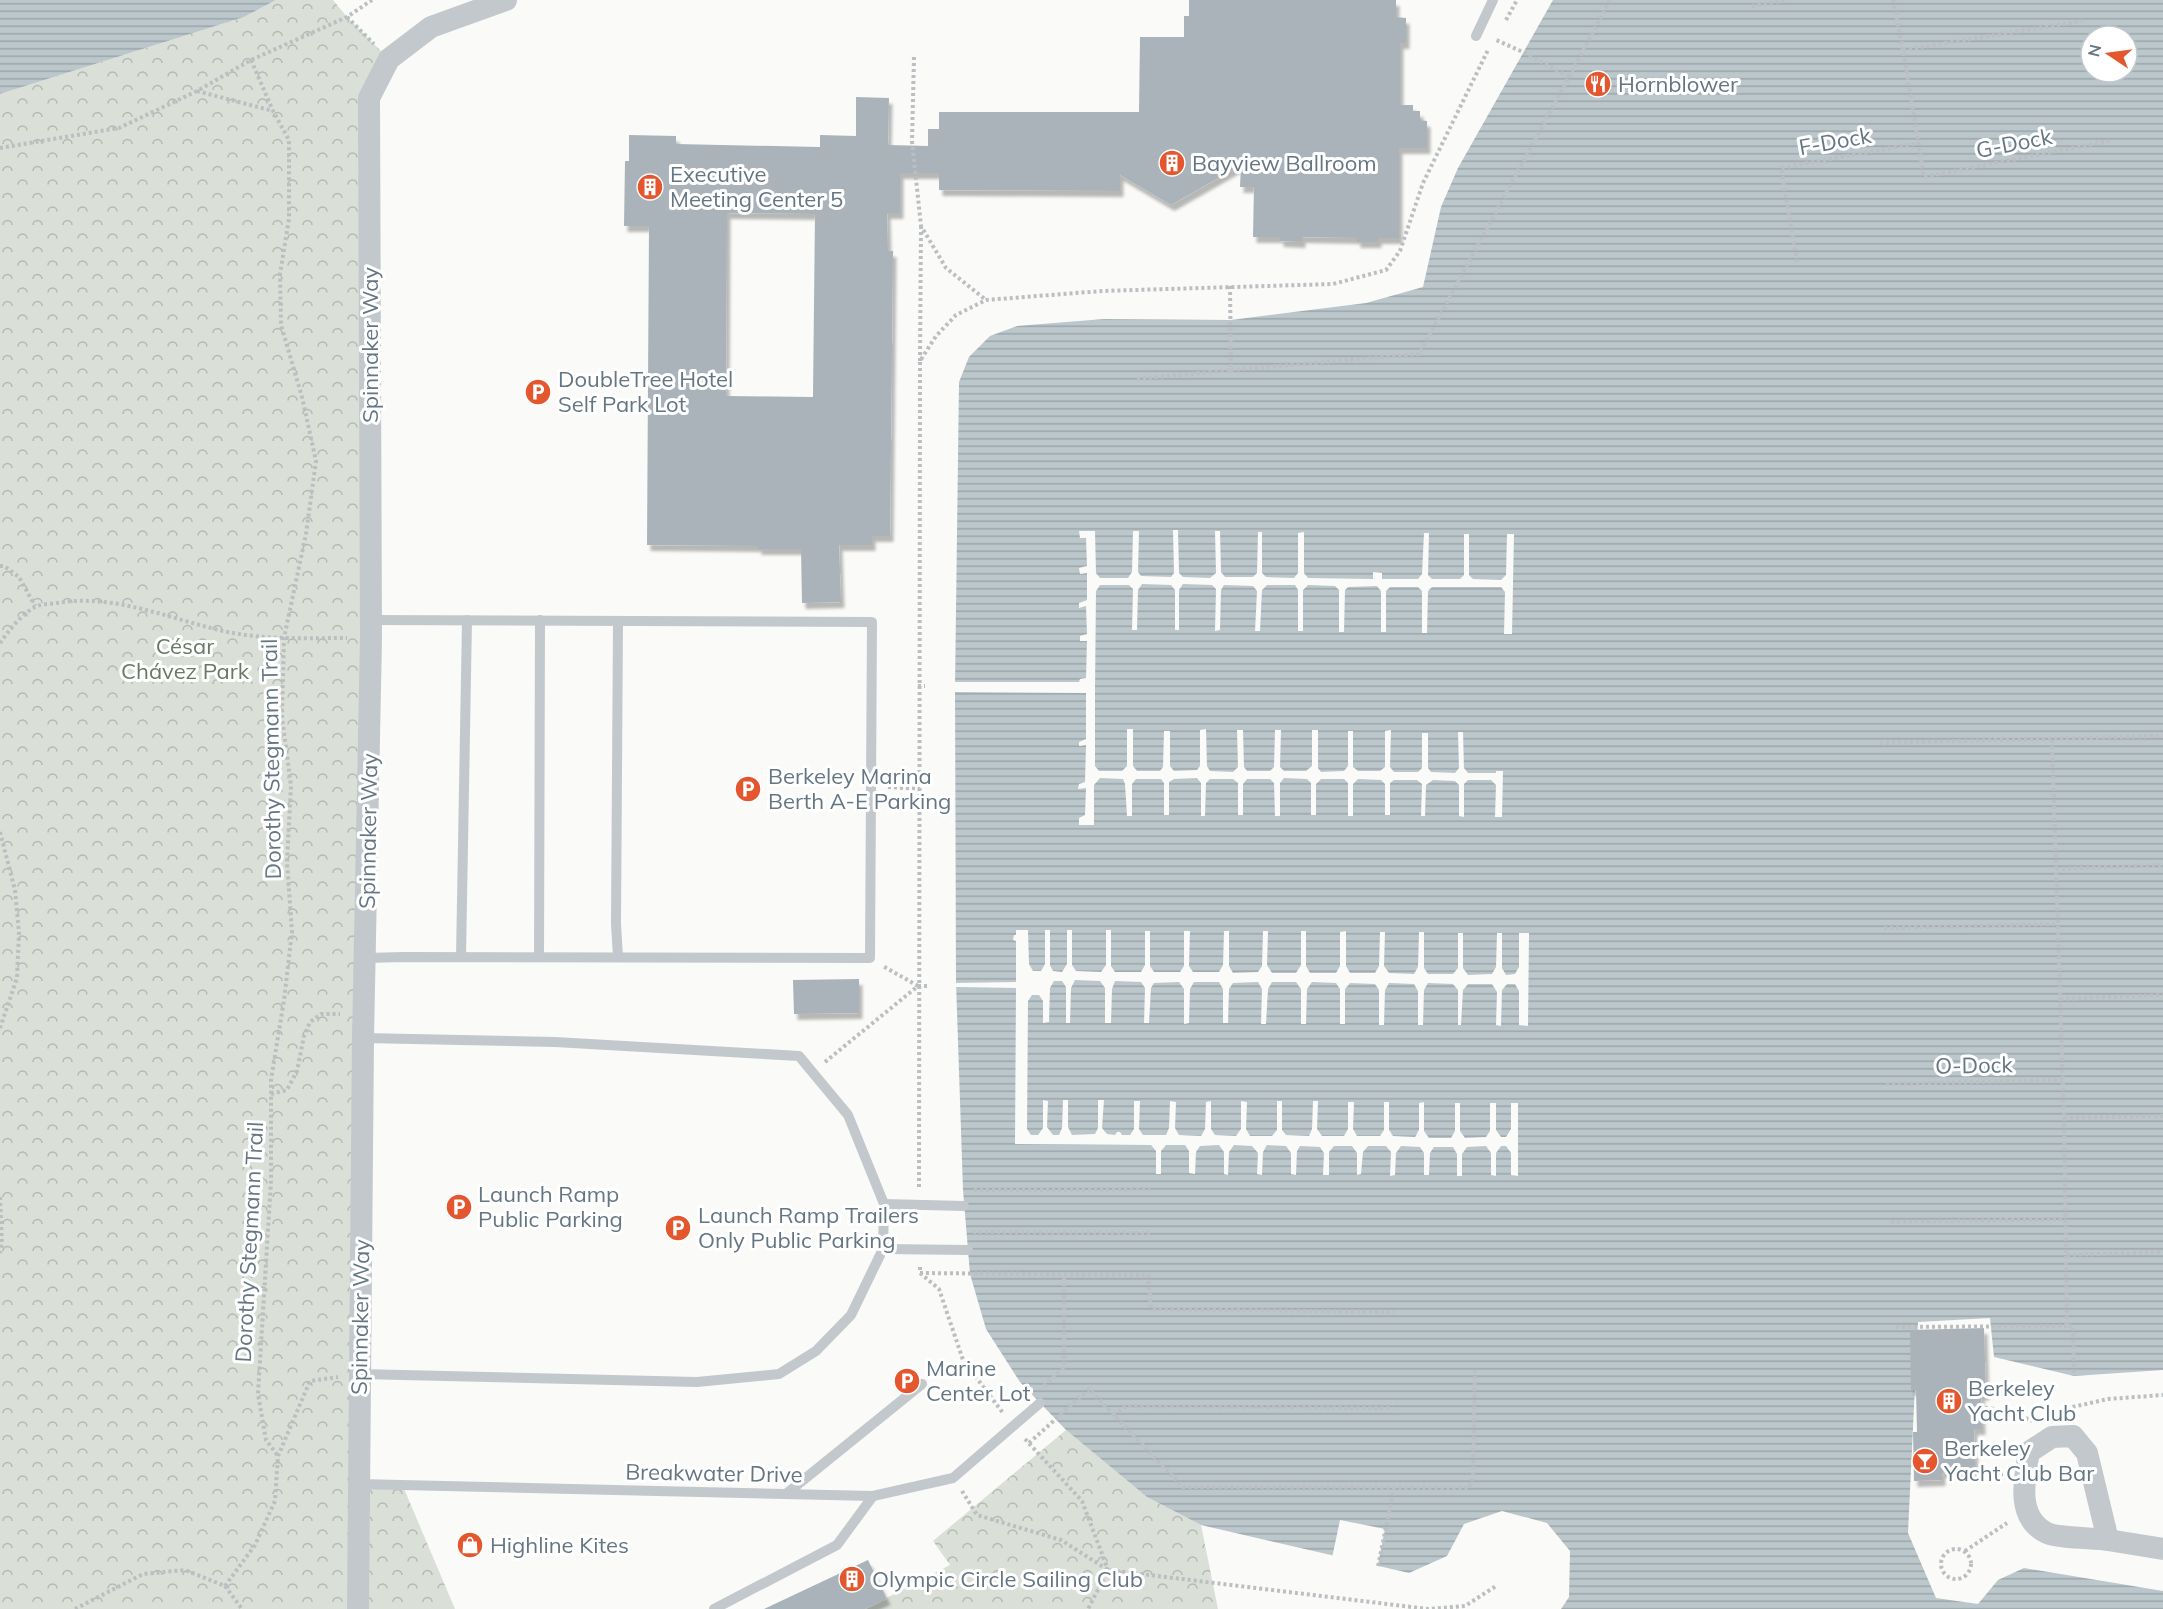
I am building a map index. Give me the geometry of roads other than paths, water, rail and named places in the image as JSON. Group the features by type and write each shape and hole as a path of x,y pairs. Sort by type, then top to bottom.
{"street":[{"name":"Spinnaker Way","path":"358,1609 363,1038 371,629 369,98 389,58 431,27 506,0"},
{"path":"2108,1540 2087,1453 2063,1437 2029,1452 2023,1485 2031,1522 2048,1534 2108,1540 2163,1549"}],"lane":[{"path":"1476,36 1493,0"},
{"path":"461,957 467,620"},
{"path":"365,958 870,958 872,622 467,620 371,629"},
{"path":"539,957 540,620"},
{"path":"618,621 616,912 618,957"},
{"path":"359,1374 698,1382 779,1374 816,1351 850,1315 883,1249 884,1204 848,1114 799,1056 636,1046 363,1038"},
{"path":"884,1204 964,1206"},
{"path":"883,1249 968,1250"},
{"path":"786,1494 922,1384"},
{"name":"Breakwater Drive","path":"358,1484 873,1496 953,1478 1040,1403"},
{"path":"714,1609 837,1545 873,1496"}],"place":[{"name":"Hornblower","path":"1598,84"},
{"name":"Bayview Ballroom","path":"1172,163"},
{"name":"Executive Meeting Center 5","path":"650,187"},
{"name":"DoubleTree Hotel Self Park Lot","path":"538,392"},
{"name":"Berkeley Marina Berth A-E Parking","path":"748,789"},
{"name":"Launch Ramp Public Parking","path":"459,1207"},
{"name":"Launch Ramp Trailers Only Public Parking","path":"678,1228"},
{"name":"Marine Center Lot","path":"907,1381"},
{"name":"Berkeley Yacht Club","path":"1949,1401"},
{"name":"Berkeley Yacht Club Bar","path":"1925,1461"},
{"name":"Highline Kites","path":"470,1545"},
{"name":"Olympic Circle Sailing Club","path":"852,1579"}],"park label":[{"name":"César Chávez Park","path":"185,658"}]}
